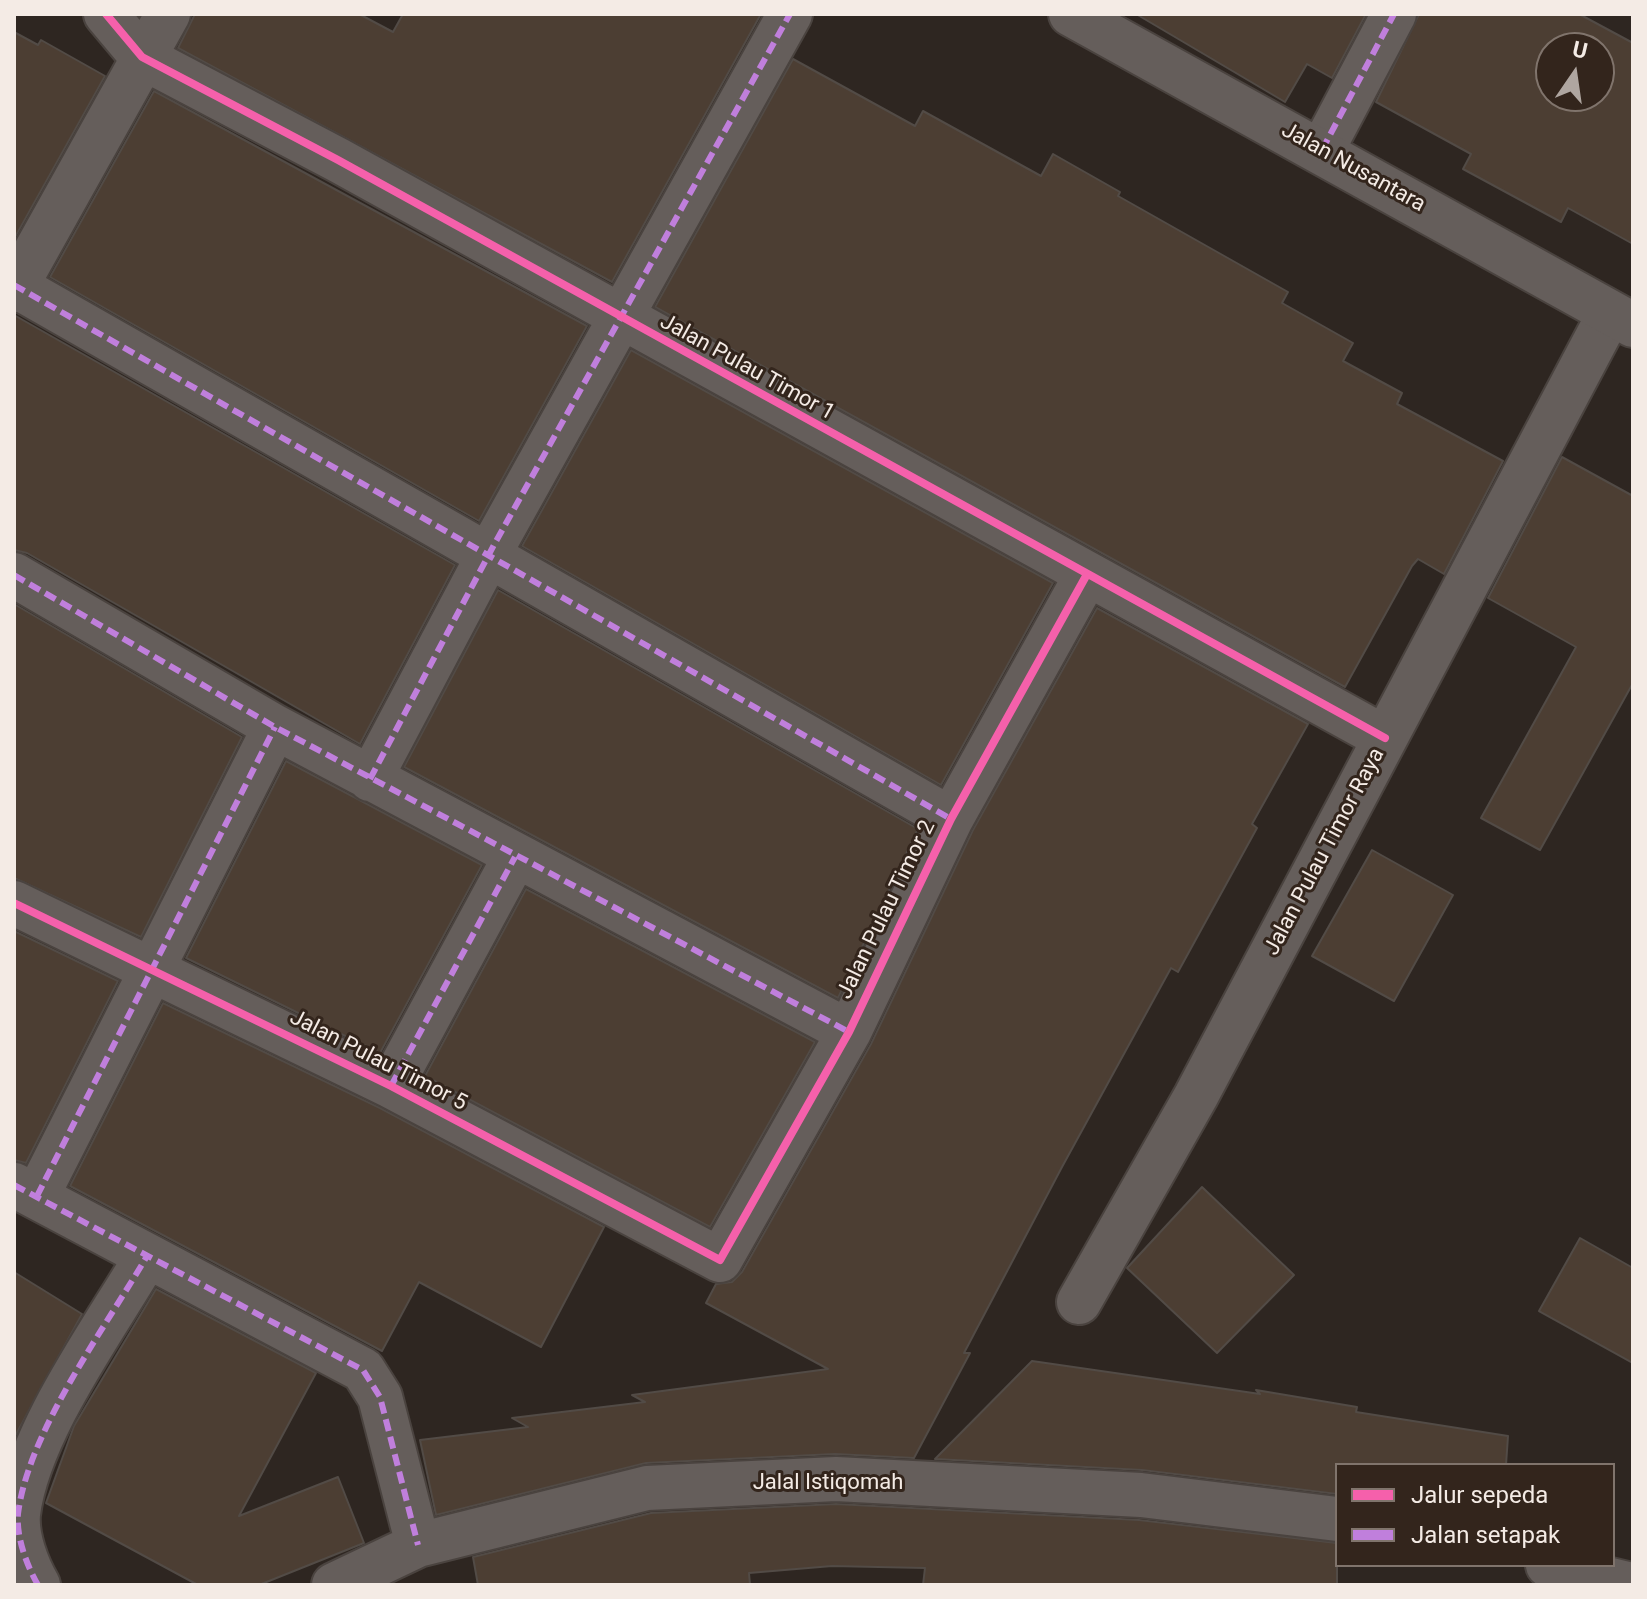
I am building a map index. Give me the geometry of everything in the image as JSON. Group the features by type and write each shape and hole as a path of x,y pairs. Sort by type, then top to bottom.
{"street":[{"name":"Jalan Pulau Timor 1","path":"106,14 142,57 338,160 1086,576 1385,738"},
{"path":"168,14 15,287 951,819"},
{"path":"370,779 489,556 790,14"},
{"name":"Jalan Nusantara","path":"1071,14 1322,150 1622,319"},
{"path":"1322,150 1394,14"},
{"name":"Jalan Pulau Timor Raya","path":"1079,1302 1196,1096 1385,738 1622,319"},
{"path":"14,575 370,779 849,1032"},
{"name":"Jalan Pulau Timor 2","path":"720,1260 849,1032 951,819 1086,576"},
{"path":"275,727 151,968 26,1191 363,1370 380,1397 418,1545"},
{"path":"391,1086 515,857"},
{"name":"Jalan Pulau Timor 5","path":"14,903 391,1086 720,1260"},
{"path":"38,1585 28,1566 17,1518 26,1474 58,1407 147,1256"},
{"name":"Jalal Istiqomah","path":"334,1585 418,1545 647,1488 836,1479 1141,1495 1335,1519"},
{"path":"1556,1567 1631,1585"}],"building":[{"path":"195,14 359,14 393,32 403,14 761,14 612,282 178,48"},
{"path":"1136,14 1366,14 1332,78 1307,64 1285,102"},
{"path":"1419,14 1579,14 1613,32 1535,32 1535,112 1615,112 1615,33 1633,43 1633,244 1568,208 1561,222 1463,169 1471,154 1376,102"},
{"path":"14,32 38,45 41,40 105,76 14,239"},
{"path":"793,59 915,126 923,111 1041,176 1053,154 1120,192 1118,196 1288,292 1282,303 1353,343 1343,361 1402,393 1397,404 1503,461 1444,574 1418,559 1345,687 655,307"},
{"path":"154,91 587,326 479,521 50,277"},
{"path":"14,315 455,565 360,744 27,553 14,550"},
{"path":"631,350 1053,583 941,785 522,546"},
{"path":"1562,457 1633,496 1633,683 1540,850 1481,818 1576,647 1488,598"},
{"path":"498,590 918,829 838,998 404,767"},
{"path":"14,604 242,737 141,937 14,878"},
{"path":"1097,608 1308,724 1252,824 1257,828 1178,972 1171,968 1062,1167 964,1353 970,1353 914,1458 835,1454 646,1463 436,1515 420,1440 528,1427 512,1418 645,1402 632,1395 828,1369 706,1303 716,1284 732,1282 742,1272 871,1044 973,830"},
{"path":"286,761 482,865 380,1053 186,958"},
{"path":"1372,850 1453,895 1394,1001 1312,956"},
{"path":"526,889 815,1042 710,1227 425,1076"},
{"path":"14,931 118,981 26,1163 14,1160"},
{"path":"163,1003 380,1108 604,1227 541,1347 419,1282 382,1351 70,1186"},
{"path":"1202,1187 1294,1275 1217,1353 1127,1268"},
{"path":"1580,1238 1633,1268 1633,1363 1539,1311"},
{"path":"14,1272 82,1314 14,1438"},
{"path":"156,1289 316,1373 239,1516 338,1477 364,1543 259,1585 198,1585 46,1503 74,1426"},
{"path":"1032,1361 1260,1394 1256,1390 1357,1407 1356,1412 1508,1436 1506,1463 1335,1463 1335,1494 1142,1470 935,1459"},
{"path":"836,1504 1139,1520 1335,1543 1337,1585 923,1585 925,1568 832,1566 749,1573 750,1585 478,1585 473,1557 651,1513"}],"marked path":[{"path":"370,779 495,543 790,14"},
{"path":"1322,150 1394,14"},
{"path":"14,285 951,819"},
{"path":"14,575 275,727 849,1032"},
{"path":"37,1196 275,727"},
{"path":"391,1086 515,857"},
{"path":"14,1185 363,1370 380,1397 418,1545"},
{"path":"38,1585 26,1560 19,1532 18,1514 25,1482 36,1449 70,1381 147,1256"}],"cycle path":[{"path":"106,14 142,57 338,160 1385,738"},
{"path":"14,903 391,1086 720,1260 849,1032 951,819 1086,576"}]}
